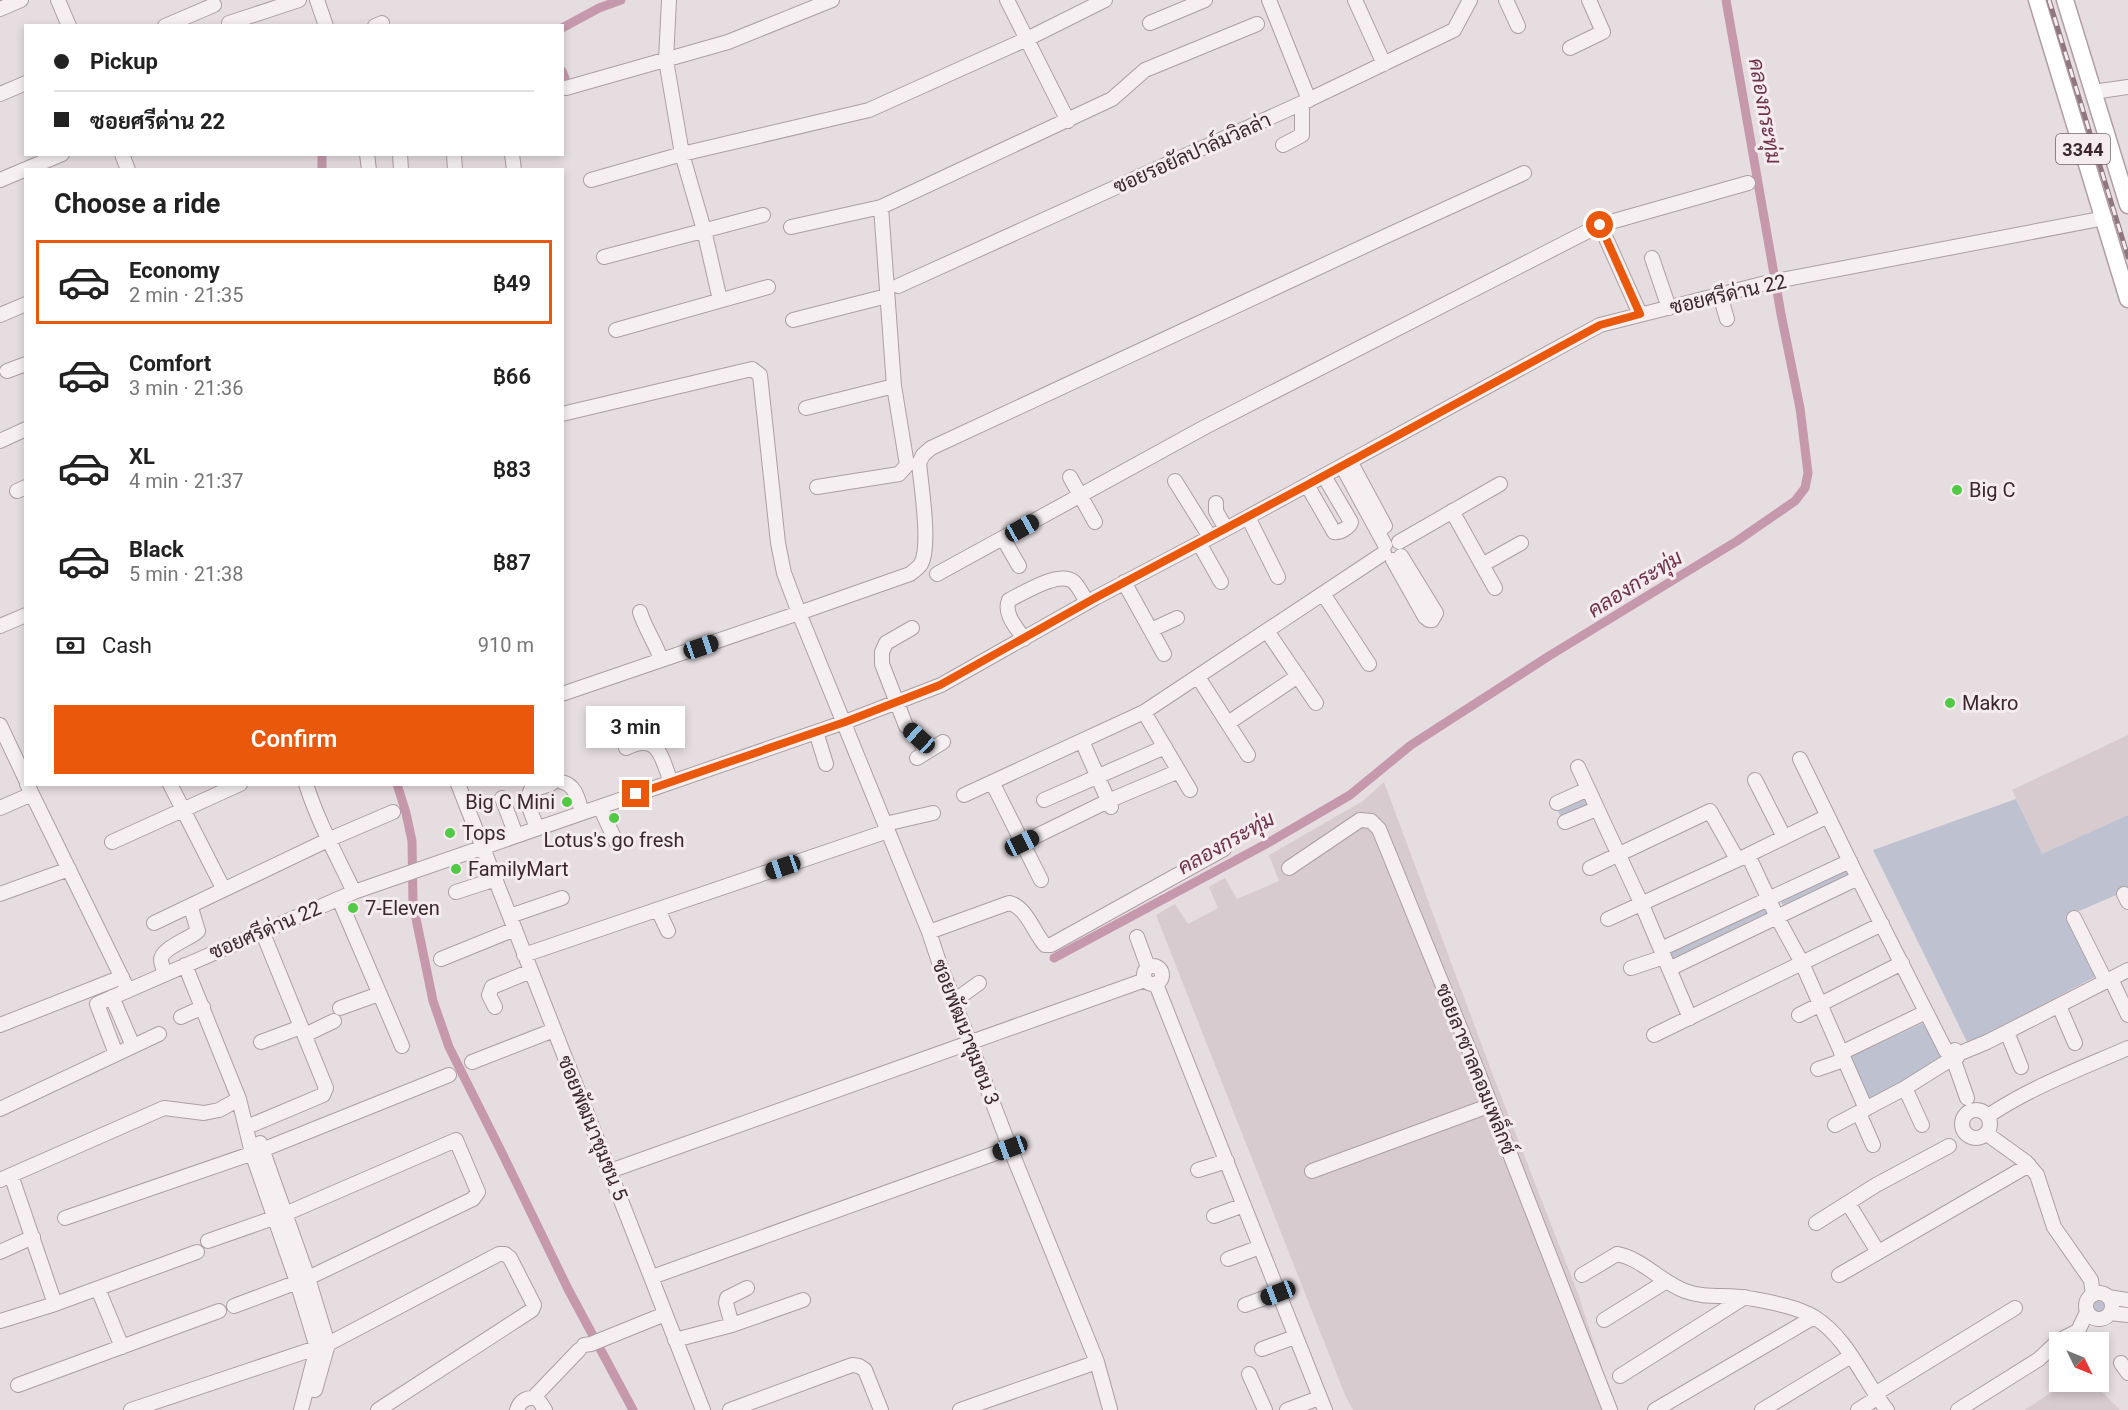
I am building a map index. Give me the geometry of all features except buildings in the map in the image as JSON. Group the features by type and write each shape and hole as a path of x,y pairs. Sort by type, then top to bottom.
{"main road":[{"name":"3344","path":"2037,0 2128,299"},
{"name":"3344","path":"2065,0 2128,205"}],"street":[{"path":"0,9 21,0"},
{"path":"58,0 68,24"},
{"path":"229,23 299,0"},
{"path":"317,0 325,24"},
{"path":"669,0 666,60 682,154 704,230 720,300"},
{"path":"566,88 728,42 832,0"},
{"path":"1007,0 1068,120"},
{"path":"591,180 682,154 869,110 1027,39 1105,0"},
{"path":"1150,23 1205,0"},
{"path":"1269,0 1305,102 1302,135 1283,145"},
{"path":"1355,0 1384,64"},
{"name":"ซอยรอยัลปาล์มวิลล่า","path":"898,286 1305,102 1454,30 1470,0"},
{"path":"1506,0 1518,26"},
{"path":"1570,48 1603,33 1589,0"},
{"path":"170,24 214,5"},
{"path":"791,227 881,207 1112,99 1145,70 1257,24"},
{"path":"0,94 24,84"},
{"path":"2093,92 2128,87"},
{"path":"29,168 57,156"},
{"path":"0,180 24,170"},
{"path":"564,693 910,574 920,565 924,553 924,523 918,463 931,448 1524,173"},
{"path":"937,574 1205,427 1600,225 1748,183"},
{"path":"817,487 899,474 907,465 894,386 881,207"},
{"path":"604,257 764,215"},
{"name":"ซอยศรีด่าน 22","path":"112,997 354,892 845,722 940,685 1087,602 1600,325 1772,282 2105,218"},
{"path":"1600,225 1640,314"},
{"path":"1652,258 1669,308"},
{"path":"616,330 768,287"},
{"path":"1720,295 1727,319"},
{"path":"793,320 887,296"},
{"path":"0,315 24,305"},
{"path":"7,372 24,365"},
{"name":"ซอยพัฒนาชุมชน 3","path":"564,414 752,369 760,375 778,543 784,573 929,932 1010,1148 1097,1362 1110,1409"},
{"path":"806,408 894,386"},
{"path":"0,441 24,431"},
{"path":"1346,464 1393,550"},
{"path":"1307,485 1334,532 1338,533 1350,526 1351,522 1324,476"},
{"path":"1070,477 1095,522"},
{"path":"1175,481 1205,540 1221,582"},
{"path":"964,795 1144,712 1452,511 1500,484"},
{"path":"1216,503 1215,511 1226,528"},
{"path":"1452,511 1495,588"},
{"path":"1248,517 1278,577"},
{"path":"1003,538 1019,566"},
{"path":"1482,565 1521,543"},
{"path":"1024,639 1007,612 1006,605 1009,600 1056,578 1074,583 1087,602"},
{"path":"1124,582 1164,654"},
{"path":"1324,595 1369,664"},
{"path":"640,612 661,660"},
{"path":"0,626 24,616"},
{"path":"1151,630 1177,618"},
{"path":"912,628 886,643 882,652 882,664 906,726 919,738 921,755 943,742"},
{"path":"1267,631 1316,703"},
{"path":"1228,723 1298,676"},
{"path":"1198,677 1248,755"},
{"path":"1144,712 1190,790"},
{"path":"0,725 24,776"},
{"path":"816,732 826,764"},
{"path":"626,748 648,741 654,745 671,782"},
{"path":"1082,741 1110,804"},
{"path":"1044,800 1165,747"},
{"path":"1800,759 1926,1012 1952,1057 1967,1098"},
{"path":"1578,767 1690,1018"},
{"path":"1022,843 1179,771"},
{"path":"1755,780 1784,837"},
{"path":"564,782 570,784 574,790 582,812"},
{"path":"992,782 1041,880"},
{"path":"171,786 223,888"},
{"path":"112,842 183,812 236,786"},
{"path":"307,786 322,826 354,892"},
{"name":"ซอยพัฒนาชุมชน 5","path":"459,786 703,1410"},
{"path":"537,828 527,802 528,796 531,790 544,786"},
{"path":"0,808 30,789 128,990"},
{"path":"1557,803 1588,789"},
{"path":"502,798 516,835"},
{"path":"600,807 616,842"},
{"path":"1565,822 1596,809"},
{"path":"1590,868 1710,811 1768,899 1802,963 1843,1056 1874,1145"},
{"path":"154,922 223,888 393,812"},
{"path":"524,956 658,910 915,816 933,813"},
{"path":"1608,918 1641,905 1828,816"},
{"name":"ซอยลาซาลคอมเพล็กซ์","path":"1289,868 1360,820 1371,822 1379,829 1491,1105 1610,1410"},
{"path":"929,932 1010,903 1019,908 1045,945 1051,945 1224,849"},
{"path":"1665,958 1768,899 1850,861"},
{"path":"0,894 69,869"},
{"path":"1631,968 1777,917 1858,878"},
{"path":"456,892 496,879"},
{"path":"441,959 562,898"},
{"path":"339,899 402,1046"},
{"path":"658,910 668,931"},
{"path":"165,974 161,959 163,955 169,948 198,931 192,911"},
{"path":"2074,918 2128,1015"},
{"path":"1654,1035 1882,924"},
{"path":"251,1125 326,1092 262,931"},
{"path":"1137,937 1150,977 1227,1161 1322,1404 1287,1410"},
{"path":"1799,1015 1902,963"},
{"path":"185,965 251,1125 257,1152 303,1280 322,1346 304,1409"},
{"path":"1835,1125 1905,1088 1952,1057 2007,1032 2128,970"},
{"path":"495,1007 489,995 492,987 531,971"},
{"path":"0,1026 122,977"},
{"path":"610,1171 1150,977"},
{"path":"954,1001 980,983"},
{"path":"261,1042 303,1031 380,994"},
{"path":"116,1054 97,1005 112,997 133,1046"},
{"path":"2059,1006 2075,1043"},
{"path":"180,1017 203,1008"},
{"path":"1818,1069 1926,1012"},
{"path":"472,1062 554,1030"},
{"path":"2007,1032 2021,1067"},
{"path":"0,1109 159,1034"},
{"path":"1988,1116 2043,1084 2128,1048"},
{"path":"65,1218 257,1152 449,1075"},
{"path":"1905,1088 1922,1125"},
{"path":"55,1304 33,1237 5,1177 164,1108 204,1113 219,1110 239,1099"},
{"path":"1312,1171 1491,1105"},
{"path":"1972,1111 1981,1111 1988,1116 1990,1125 1987,1134 1980,1138 1971,1138 1965,1133 1962,1125 1965,1116 1972,1111"},
{"path":"1987,1134 2028,1165 2040,1180 2054,1227 2091,1280 2093,1295"},
{"path":"208,1241 279,1216 456,1140 478,1192 473,1199 303,1280 234,1306"},
{"path":"1816,1223 1949,1146"},
{"path":"652,1277 1010,1148"},
{"path":"1198,1170 1227,1161"},
{"path":"1839,1275 2028,1165"},
{"path":"1848,1203 1878,1252"},
{"path":"1214,1216 1244,1205"},
{"path":"0,1252 33,1237"},
{"path":"1228,1259 1260,1247"},
{"path":"0,1321 55,1304 197,1252"},
{"path":"131,1410 322,1346 499,1254 506,1254 534,1305 532,1310 378,1410"},
{"path":"1582,1275 1617,1254 1630,1258 1665,1282 1696,1294 1745,1297 1782,1305 1814,1317 1827,1328 1851,1356 1887,1410"},
{"path":"1604,1320 1665,1282"},
{"path":"98,1288 122,1347"},
{"path":"732,1325 726,1303 727,1298 747,1288"},
{"path":"1245,1305 1278,1293"},
{"path":"2085,1332 2090,1315 2086,1303 2093,1295 2103,1294 2128,1300"},
{"path":"1620,1376 1745,1297"},
{"path":"2090,1315 2101,1320 2110,1313 2112,1305 2108,1297"},
{"path":"675,1340 732,1325 803,1300"},
{"path":"1858,1410 1876,1396 2015,1308"},
{"path":"18,1385 219,1311"},
{"path":"2110,1313 2128,1315"},
{"path":"513,1408 525,1399 539,1402 587,1348 608,1336 665,1314"},
{"path":"2075,1332 2090,1315"},
{"path":"1655,1410 1814,1317"},
{"path":"1262,1349 1295,1337"},
{"path":"1958,1410 2049,1352"},
{"path":"1762,1410 1851,1356"},
{"path":"960,1410 1097,1362"},
{"path":"730,1410 852,1365 865,1370 881,1410"},
{"path":"1249,1374 1265,1410"}],"shaded area":[{"path":"2128,735 2128,815 2042,855 2012,790"},
{"path":"1384,782 1494,1078 1577,1291 1616,1410 1353,1410 1345,1395 1156,915 1175,904 1188,924 1218,908 1209,887 1225,878 1237,899 1279,881 1269,855 1363,801"},
{"path":"1585,794 1590,804 1561,818 1557,808"},
{"path":"2016,799 2042,854 2128,815 2128,890 2065,917 2095,977 1968,1044 1873,850"},
{"path":"1848,865 1853,876 1784,908 1779,897"},
{"path":"1765,903 1771,916 1672,964 1666,951"},
{"path":"1923,1023 1927,1026 1943,1058 1868,1103 1847,1058"},
{"path":"2098,1299 2103,1301 2105,1306 2103,1311 2098,1313 2093,1311 2091,1306 2093,1301"},
{"path":"2052,1392 2102,1392 2120,1410 2024,1410"}],"waterway":[{"path":"564,27 599,8 621,0"},
{"name":"คลองกระทุ่ม","path":"1054,958 1266,844 1350,795 1411,745 1549,656 1737,541 1795,501 1805,488 1808,473 1800,408 1781,314 1726,0"},
{"path":"322,156 322,168"},
{"path":"398,786 412,841 413,904 433,1001 449,1047 568,1289 633,1410"}],"railway":[{"path":"2049,0 2128,257"}],"place":[{"name":"Big C","path":"1957,490"},
{"name":"Makro","path":"1950,703"},
{"name":"Big C Mini","path":"567,802"},
{"name":"Lotus's go fresh","path":"614,818"},
{"name":"Tops","path":"450,833"},
{"name":"FamilyMart","path":"456,869"},
{"name":"7-Eleven","path":"353,908"}],"route":[{"path":"636,794 845,722 959,676 1095,598 1600,325 1640,314 1600,225"}]}
